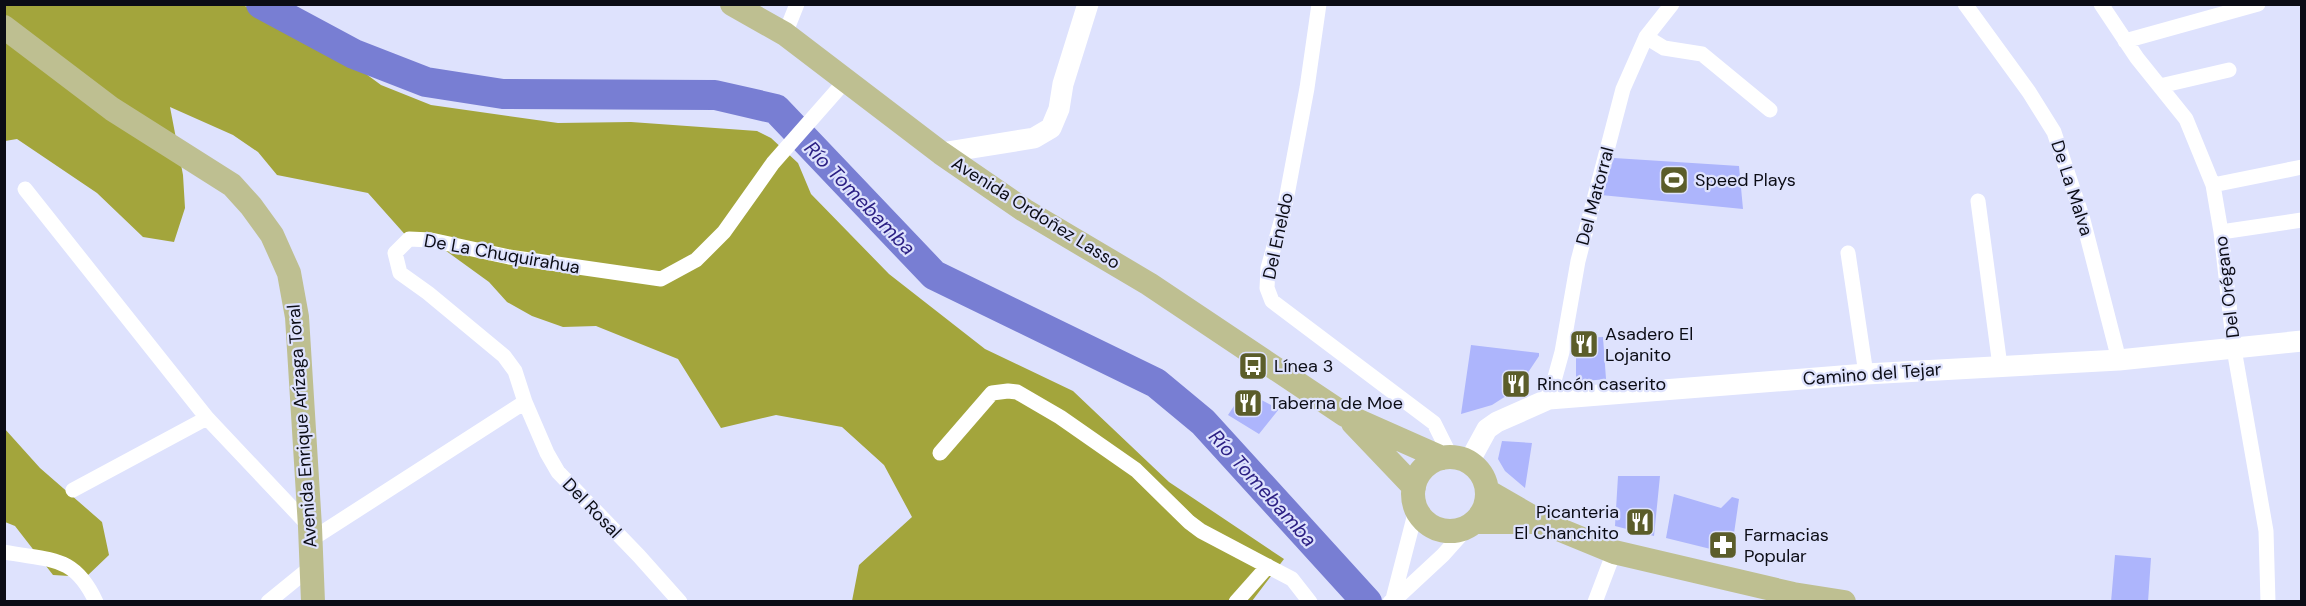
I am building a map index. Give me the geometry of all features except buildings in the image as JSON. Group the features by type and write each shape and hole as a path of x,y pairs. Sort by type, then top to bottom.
{"main road":[{"name":"Avenida Ordoñez Lasso","path":"732,4 785,34 847,79 941,153 1024,210 1149,284 1345,415 1454,459"},
{"name":"Avenida Enrique Arízaga Toral","path":"4,27 112,109 232,186 251,206 272,235 289,273 297,317 313,602"},
{"name":"Avenida Ordoñez Lasso","path":"1345,415 1415,498"},
{"path":"1472,525 1482,513 1487,502 1484,479 1478,470 1454,459 1423,468 1415,498 1421,518 1439,530 1455,531 1472,525 1541,522"},
{"path":"1487,491 1541,522 1614,552 1793,594 1844,602"}],"street":[{"path":"785,34 797,4"},
{"path":"941,153 1034,138 1051,128 1059,109 1063,84 1088,4"},
{"name":"Del Eneldo","path":"1319,4 1307,88 1284,211 1268,268 1267,288 1272,301 1434,423 1454,459"},
{"name":"Del Matorral","path":"1549,399 1562,352 1578,261 1623,89 1646,37 1672,4"},
{"name":"De La Malva","path":"1965,4 2029,92 2054,132 2082,216 2119,360"},
{"name":"Del Orégano","path":"2101,4 2125,41 2186,119 2212,185 2221,232 2234,349 2266,531 2268,602"},
{"path":"2125,41 2258,4"},
{"path":"1646,37 1664,48 1702,54 1770,110"},
{"path":"2160,86 2229,70"},
{"name":"De La Chuquirahua","path":"525,402 515,371 504,356 428,293 399,273 395,253 409,238 431,240 509,257 662,279 696,260 724,232 773,163 847,79"},
{"path":"2212,185 2301,167"},
{"path":"25,189 207,418 310,534 525,402"},
{"path":"1978,201 2000,366"},
{"path":"2221,232 2301,220"},
{"path":"1848,253 1866,374"},
{"name":"Camino del Tejar","path":"1454,459 1497,422 1549,399 1866,374 2119,360 2301,341"},
{"path":"940,453 992,393 1017,392 1118,455 1201,531 1292,579 1310,602"},
{"name":"Del Rosal","path":"525,402 547,453 558,472 680,602"},
{"path":"73,490 207,418"},
{"path":"1398,599 1415,498"},
{"path":"1398,599 1472,525"},
{"path":"4,552 66,564 79,573 88,584 96,602"},
{"path":"1595,602 1614,552"},
{"path":"1236,602 1268,566"},
{"path":"268,602 311,567"}],"shaded area":[{"path":"4,5 242,5 277,18 351,63 381,85 431,105 558,123 631,122 757,131 771,138 798,163 811,194 889,274 985,349 1073,391 1169,482 1284,559 1252,601 852,601 859,565 912,517 884,465 842,427 776,415 721,428 678,359 596,326 563,327 532,316 507,302 489,282 431,240 409,239 368,193 277,175 258,152 233,135 170,107 183,175 185,208 174,242 143,237 97,193 17,139 5,141"},
{"path":"4,428 40,468 102,522 109,555 86,577 53,575 15,526 5,522"}],"waterway":[{"name":"Río Tomebamba","path":"261,4 354,54 426,82 503,94 715,95 776,109 934,275 1156,383 1203,422 1367,602"}],"place":[{"name":"Speed Plays","path":"1674,180"},
{"name":"Asadero El Lojanito","path":"1584,344"},
{"name":"Línea 3","path":"1253,366"},
{"name":"Rincón caserito","path":"1516,384"},
{"name":"Taberna de Moe","path":"1248,403"},
{"name":"Picanteria El Chanchito","path":"1640,522"},
{"name":"Farmacias Popular","path":"1723,545"}]}
